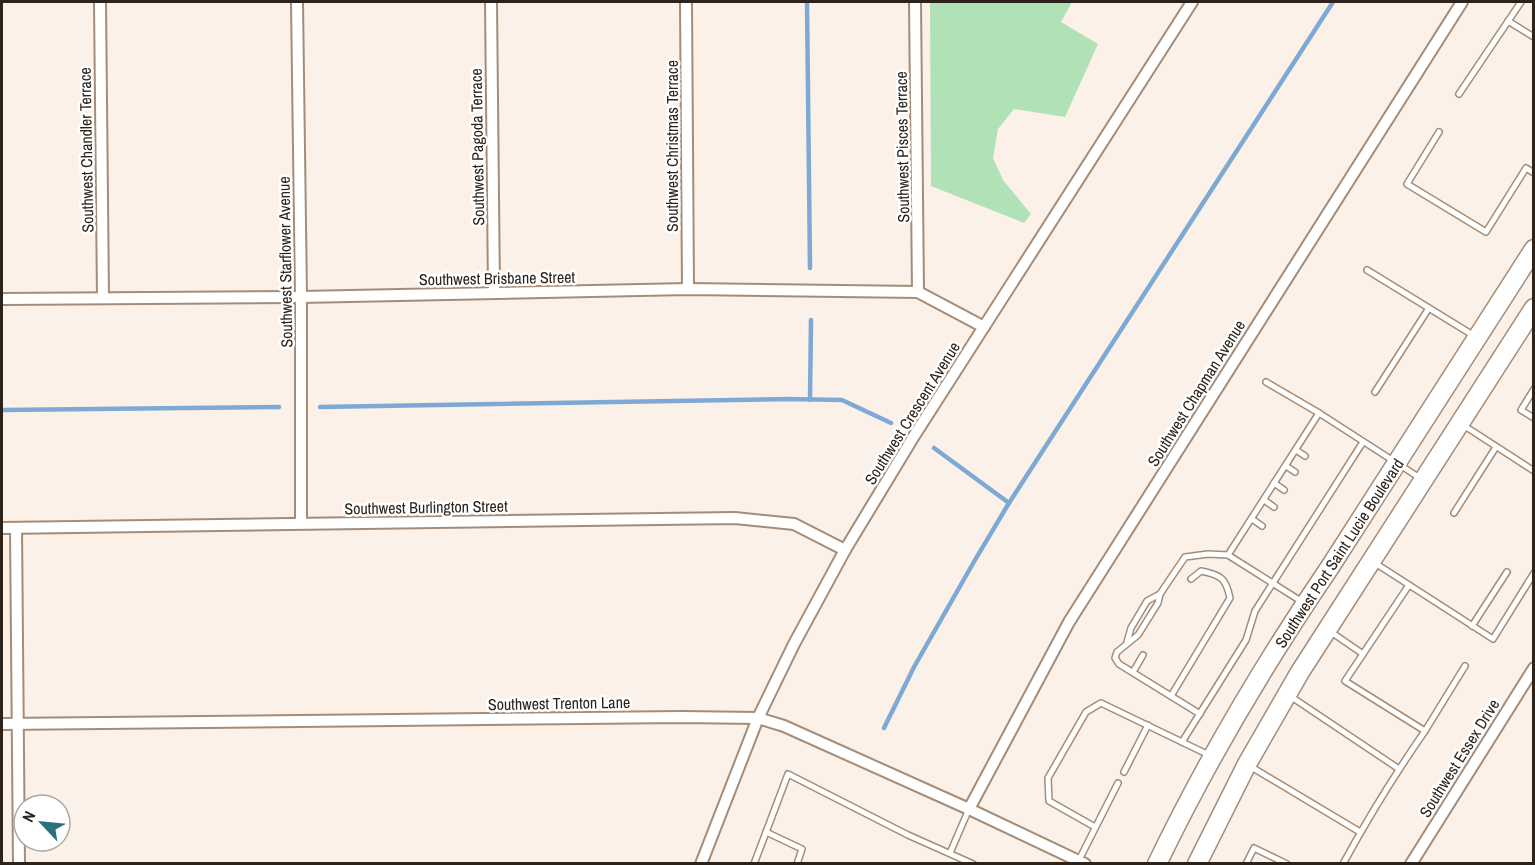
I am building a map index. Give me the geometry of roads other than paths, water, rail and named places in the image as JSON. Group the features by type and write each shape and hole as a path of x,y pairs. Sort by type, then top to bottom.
{"main road":[{"name":"Southwest Port Saint Lucie Boulevard","path":"1157,864 1179,819 1238,713 1305,604 1533,249"},
{"name":"Southwest Port Saint Lucie Boulevard","path":"1197,864 1247,764 1288,694 1533,308"}],"street":[{"name":"Southwest Chandler Terrace","path":"100,2 103,298"},
{"name":"Southwest Starflower Avenue","path":"297,2 301,523"},
{"name":"Southwest Pagoda Terrace","path":"491,2 494,292"},
{"name":"Southwest Christmas Terrace","path":"686,2 688,289"},
{"name":"Southwest Pisces Terrace","path":"915,2 918,292"},
{"name":"Southwest Crescent Avenue","path":"701,864 758,718 794,644 845,550 984,327 1192,2"},
{"name":"Southwest Chapman Avenue","path":"969,809 1069,622 1462,2"},
{"name":"Southwest Brisbane Street","path":"2,299 301,297 688,289 918,292 984,327"},
{"name":"Southwest Burlington Street","path":"2,528 735,518 794,524 845,550"},
{"path":"16,528 19,864"},
{"name":"Southwest Essex Drive","path":"1411,864 1533,668"},
{"name":"Southwest Trenton Lane","path":"2,724 758,718 784,726 1082,862"}],"lane":[{"path":"1459,94 1521,2"},
{"path":"1508,21 1533,38"},
{"path":"1439,132 1407,184 1486,232 1526,168 1533,173"},
{"path":"1367,270 1477,338"},
{"path":"1375,392 1429,308"},
{"path":"1266,382 1423,480"},
{"path":"1533,389 1521,410 1533,418"},
{"path":"1228,555 1319,413"},
{"path":"1460,423 1533,471"},
{"path":"1182,742 1246,640 1255,611 1293,546 1316,510 1329,495 1337,476 1363,442"},
{"path":"1454,513 1496,447"},
{"path":"1296,450 1305,456"},
{"path":"1286,466 1295,472"},
{"path":"1274,483 1284,490"},
{"path":"1323,491 1329,495"},
{"path":"1264,500 1274,507"},
{"path":"1251,519 1262,526"},
{"path":"1200,714 1119,664 1115,658 1117,652 1137,635 1185,556 1228,555 1305,604"},
{"path":"1371,561 1493,639 1533,573"},
{"path":"1171,696 1230,598 1227,583 1215,573 1202,571 1191,579"},
{"path":"1473,626 1507,572"},
{"path":"1409,585 1346,681 1425,731"},
{"path":"1127,644 1131,628 1147,601 1160,594"},
{"path":"1327,630 1363,654"},
{"path":"1133,672 1143,656"},
{"path":"1343,864 1360,832 1465,666"},
{"path":"1288,694 1399,769"},
{"path":"1095,827 1049,801 1048,778 1086,712 1101,703 1213,757"},
{"path":"1124,772 1148,725"},
{"path":"1247,764 1360,832"},
{"path":"754,864 788,774 973,864"},
{"path":"1082,862 1095,827 1118,783"},
{"path":"950,853 969,809"},
{"path":"766,832 802,849 798,864"},
{"path":"1246,864 1254,848 1287,864"}],"waterway":[{"path":"807,2 810,268"},
{"path":"884,728 914,667 1009,503 1333,2"},
{"path":"810,400 811,320"},
{"path":"320,407 842,400 891,423"},
{"path":"2,410 279,407"},
{"path":"934,448 1009,503"}]}
